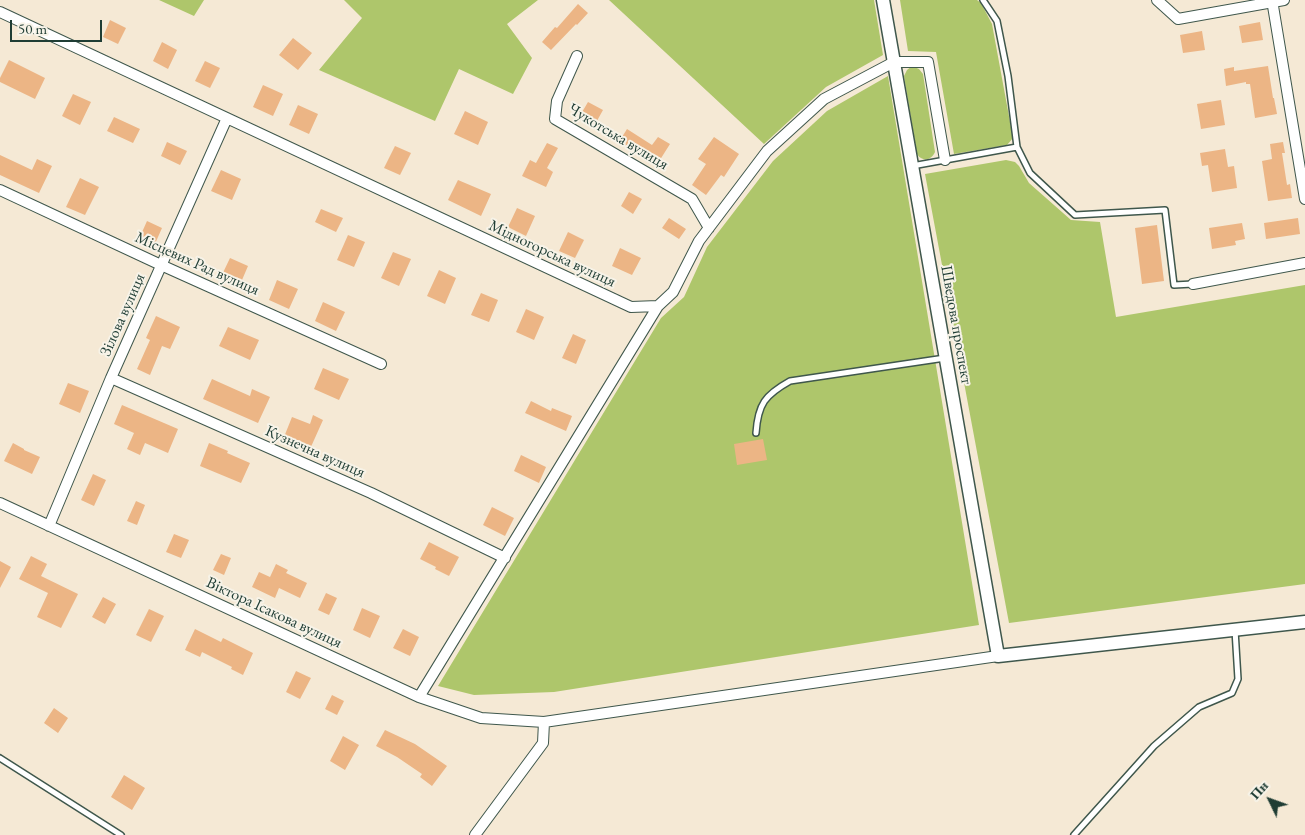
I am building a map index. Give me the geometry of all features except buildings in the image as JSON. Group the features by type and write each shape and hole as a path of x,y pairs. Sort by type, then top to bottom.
{"street":[{"name":"Шведова проспект","path":"883,0 998,656"},
{"path":"1157,0 1178,19 1284,0"},
{"path":"1273,1 1305,199"},
{"name":"Мідногорська вулиця","path":"0,12 631,307 658,306"},
{"name":"Чукотська вулиця","path":"577,56 557,101 555,119 692,199 709,228"},
{"path":"419,697 658,306 673,292 699,241 767,151 824,100 894,62 928,62 945,160"},
{"name":"Зілова вулиця","path":"49,526 111,378 227,118"},
{"name":"Місцевих Рад вулиця","path":"0,190 161,265 382,364"},
{"path":"1193,284 1305,263"},
{"name":"Кузнечна вулиця","path":"111,378 371,493 505,558"},
{"name":"Віктора Ісакова вулиця","path":"0,502 419,697 481,718 544,722 998,656"},
{"path":"998,656 1305,622"},
{"path":"475,835 543,743 544,722"}],"lane":[{"path":"983,0 997,21 1008,76 1017,146 1030,173 1075,215 1166,210 1174,285 1193,284"},
{"path":"912,166 1017,146"},
{"path":"756,433 759,412 765,399 773,390 790,381 946,358"},
{"path":"1074,835 1154,746 1199,707 1232,693 1238,679 1235,630"},
{"path":"0,758 121,835"}],"green space":[{"path":"159,0 204,0 194,16"},
{"path":"344,0 538,0 507,24 532,58 513,94 459,69 435,121 319,70 362,18"},
{"path":"609,0 874,0 883,55 826,87 764,144"},
{"path":"900,0 977,0 981,3 992,24 1013,138 1007,145 954,154 936,52 908,51"},
{"path":"912,66 919,69 923,74 935,152 929,159 921,158 917,154 904,76"},
{"path":"888,76 979,625 554,692 474,695 438,686 661,318 684,297 707,247 773,161 827,111"},
{"path":"1006,160 1015,162 1029,183 1071,220 1100,222 1116,317 1305,285 1305,584 1009,623 925,174"}]}
